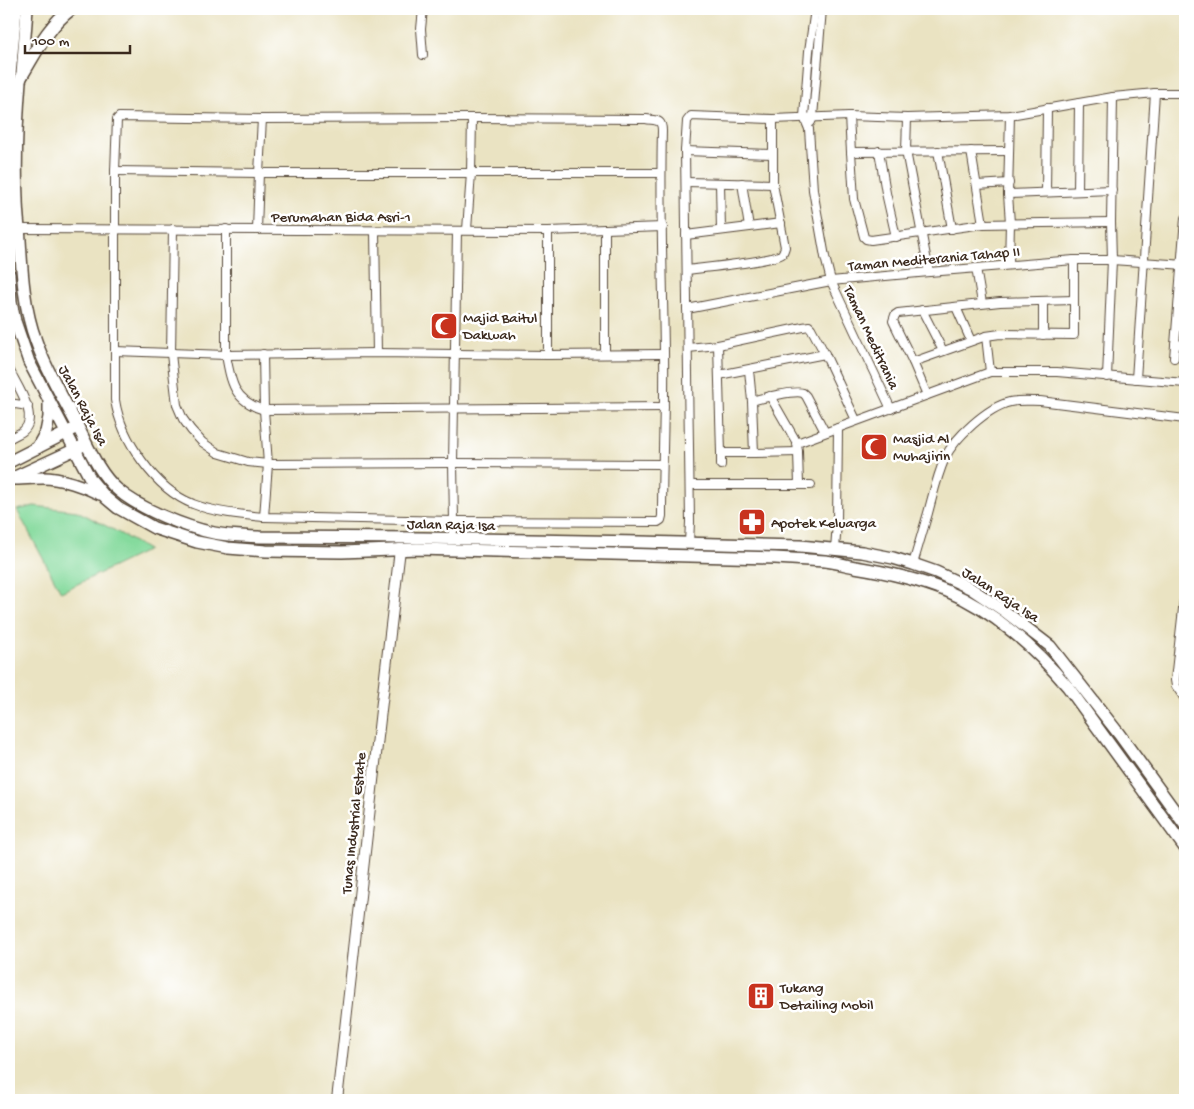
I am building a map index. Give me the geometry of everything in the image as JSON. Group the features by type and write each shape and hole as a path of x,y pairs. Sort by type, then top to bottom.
{"highway":[{"path":"22,75 53,26 71,9"}],"main road":[{"path":"9,86 10,58 16,9"},
{"name":"Jalan Raja Isa","path":"27,9 17,138 17,199 27,310 35,340 43,360 86,445 105,476 118,490 136,503 151,510 214,533 400,544 775,558 827,562 911,579 967,600 1019,637 1054,670 1185,848"},
{"name":"Jalan Raja Isa","path":"9,274 15,321 29,362 91,480 106,498 118,508 154,528 197,542 221,547 266,551 342,552 452,539 800,546 862,552 893,558 952,579 992,602 1050,646 1119,734 1185,825"},
{"path":"37,448 46,432 49,417 49,401"},
{"path":"9,462 78,427"},
{"path":"10,480 86,445"},
{"path":"10,480 45,478 68,482 90,489 106,498"},
{"path":"984,612 992,602"}],"street":[{"path":"423,9 421,29 423,55"},
{"name":"Taman Meditrania","path":"815,9 809,51 804,117 809,129 813,190 825,257 831,282 891,409"},
{"name":"Taman Meditrania","path":"809,129 813,117 822,9"},
{"path":"806,87 815,88"},
{"path":"689,544 690,485 685,151 687,121 691,116 773,119 849,116 907,118 1010,115 1113,97 1155,93 1185,93"},
{"path":"1136,379 1155,93"},
{"path":"1107,377 1112,260 1113,97"},
{"path":"1078,191 1079,103"},
{"path":"1046,192 1047,108"},
{"path":"1009,265 1010,115"},
{"path":"849,116 854,199 862,234 866,239 896,237 983,224 1111,222"},
{"path":"119,117 262,119 472,118 655,120 662,124 664,407 661,520 658,522 264,517 208,509 180,499 146,466 124,431 116,409 117,119 119,117"},
{"path":"467,230 472,118"},
{"path":"907,118 906,151 929,272"},
{"path":"257,230 262,119"},
{"path":"687,270 766,259 781,255 784,251 785,246 774,184 773,119"},
{"path":"851,152 1009,150"},
{"path":"685,151 773,154"},
{"path":"879,151 896,237"},
{"path":"938,151 952,229"},
{"path":"972,151 983,224"},
{"path":"116,171 661,173"},
{"path":"686,182 774,184"},
{"path":"720,183 721,230"},
{"path":"742,183 749,227"},
{"path":"977,184 1009,183"},
{"path":"1008,194 1112,190"},
{"path":"1174,358 1182,300 1185,218"},
{"path":"686,235 781,223"},
{"name":"Perumahan Bida Asri-1","path":"19,229 548,231 663,227"},
{"path":"173,229 171,354 177,405 183,419 191,430 202,442 218,453 248,462 268,464 662,464"},
{"path":"226,229 226,355 235,390 241,398 256,407 264,410 664,407"},
{"path":"605,354 606,229"},
{"path":"375,231 377,353"},
{"path":"452,539 454,520 453,463 457,231"},
{"path":"548,231 548,355"},
{"path":"913,362 986,336 1000,334 1074,335 1074,260"},
{"name":"Taman Mediterania Tahap II","path":"687,309 831,282 929,272 1074,260 1112,260 1184,265"},
{"path":"976,268 982,303"},
{"path":"926,395 913,362 893,321 898,313 982,303 1074,300"},
{"path":"1043,335 1044,301"},
{"path":"956,307 971,341"},
{"path":"922,310 942,351"},
{"path":"688,348 718,345 808,326 811,328 825,354 856,420"},
{"path":"986,336 990,372"},
{"path":"1175,344 1185,345"},
{"path":"718,345 721,465"},
{"path":"115,351 226,355 377,353 455,355 664,354"},
{"path":"263,354 264,410 268,464 264,517"},
{"path":"719,375 825,354"},
{"path":"9,370 28,406 29,415 24,431 9,439"},
{"path":"749,370 754,453"},
{"path":"797,443 990,372 1057,372 1185,383"},
{"path":"752,401 798,392 804,394 825,432"},
{"path":"770,396 797,443 799,485"},
{"path":"913,564 945,457 952,446 981,417 996,408 1009,402 1030,400 1185,419"},
{"path":"9,402 28,406"},
{"path":"835,549 838,428"},
{"path":"721,452 798,452"},
{"path":"690,485 811,485"},
{"name":"Tunas Industrial Estate","path":"337,1100 400,544"},
{"path":"1185,591 1182,652 1177,663 1175,685 1185,699"},
{"path":"1177,663 1185,665"}],"green space":[{"path":"34,506 77,511 148,550 61,592 17,510"}],"place":[{"name":"Majid Baitul Dakwah","path":"444,326"},
{"name":"Masjid Al Muhajirin","path":"874,447"},
{"name":"Apotek Keluarga","path":"752,522"},
{"name":"Tukang Detailing Mobil","path":"761,996"}]}
